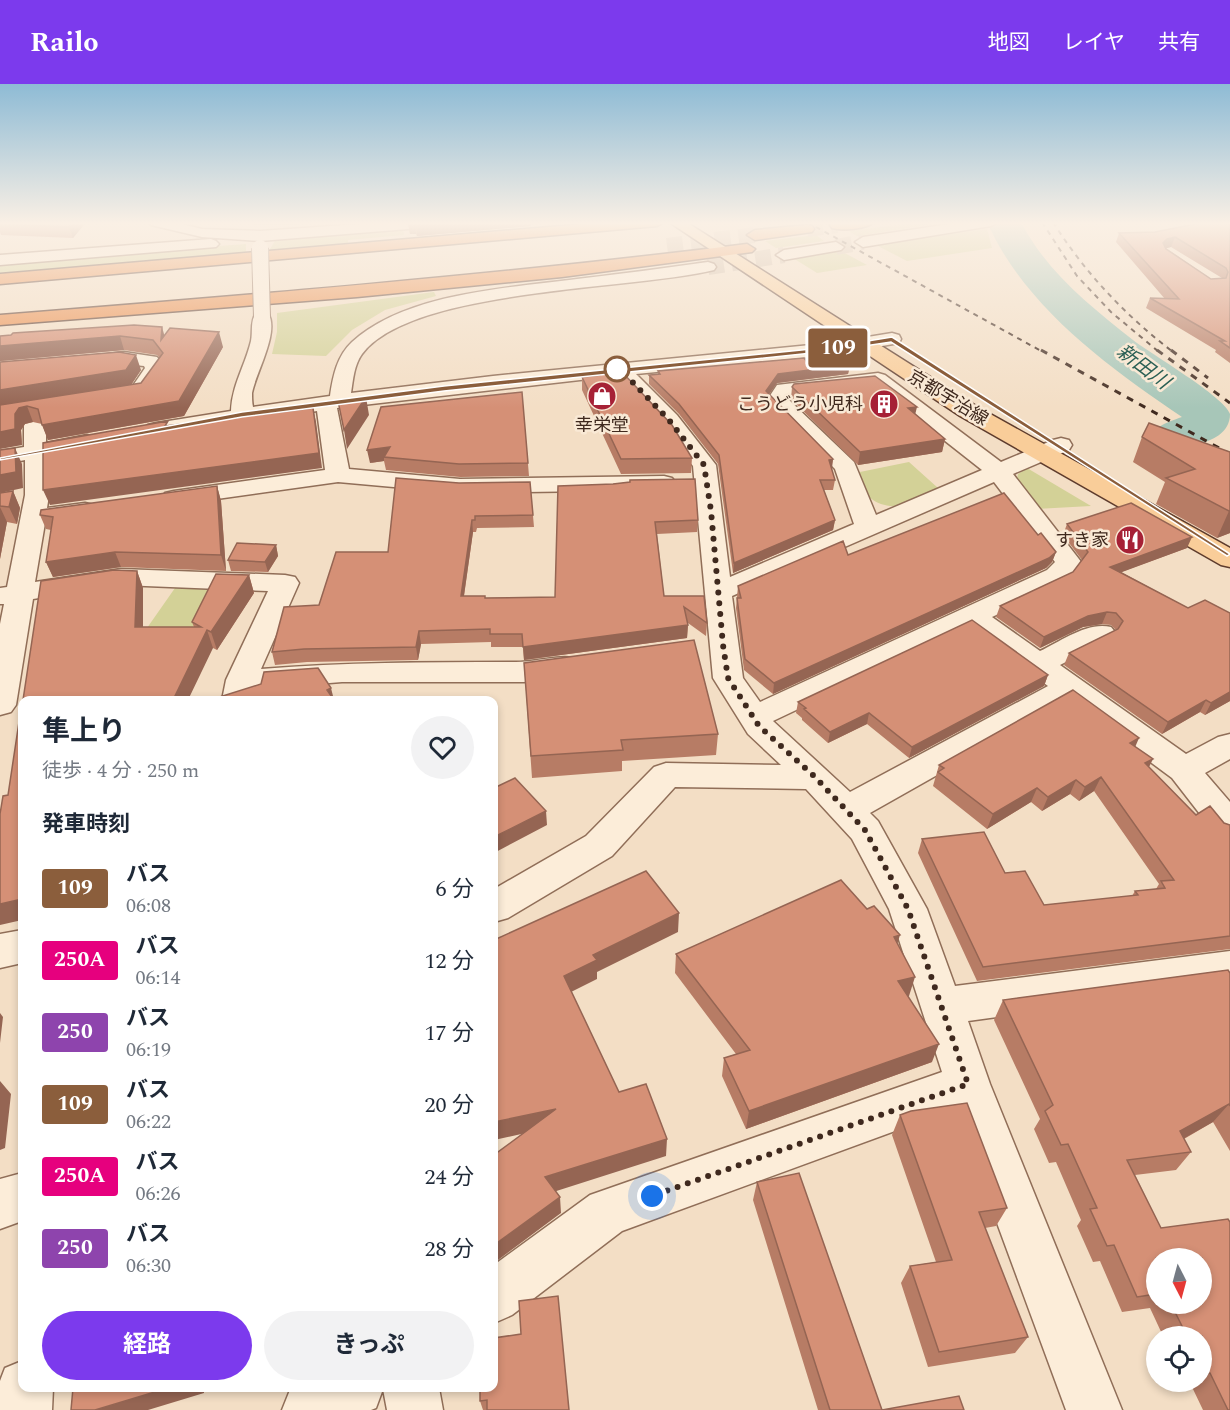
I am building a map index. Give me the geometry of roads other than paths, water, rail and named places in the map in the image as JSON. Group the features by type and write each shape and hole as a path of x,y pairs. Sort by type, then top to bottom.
{"highway":[{"path":"0,291 91,284"},
{"path":"0,312 310,284"},
{"path":"0,320 440,284"}],"main road":[{"name":"京都宇治線","path":"794,284 868,336 919,381 1051,449 1230,554"},
{"name":"京都宇治線","path":"892,339 1051,449 1230,559"}],"street":[{"path":"242,415 242,393 260,341 261,284"},
{"path":"338,475 333,403 345,367 358,347 378,332 411,316 471,300 587,284"},
{"path":"137,433 242,415 868,336 892,339"},
{"path":"79,362 124,358 150,361 155,368 139,392 105,398"},
{"path":"620,369 669,420 704,465 708,482 718,592 711,647 759,726 815,777 865,830 908,909 968,1084 1094,1410"},
{"path":"753,718 1057,576 1070,563 998,471 878,379 784,389 777,400 846,466 868,527"},
{"path":"12,412 58,405"},
{"path":"0,705 10,594 35,506 35,409"},
{"path":"0,458 103,440"},
{"path":"718,592 1051,449"},
{"path":"150,501 338,475 460,486 708,482"},
{"path":"9,500 35,506 104,507"},
{"path":"10,594 121,577 285,583 239,690"},
{"path":"973,617 1184,770 1230,827"},
{"path":"1038,664 1101,633"},
{"path":"239,690 342,672 524,672 594,663"},
{"path":"846,810 1070,687"},
{"path":"1184,770 1230,745"},
{"path":"498,905 598,846 666,775 815,777"},
{"path":"0,951 18,948"},
{"path":"941,1006 1230,969"},
{"path":"498,1294 607,1212 968,1084"},
{"path":"0,1204 18,1198"},
{"path":"24,1410 26,1392"},
{"path":"310,1410 348,1392"},
{"path":"412,1392 415,1410"}],"waterway":[{"name":"新田川","path":"1046,284 1089,325 1120,350 1201,408 1207,416 1205,425 1177,436 1169,442 1173,450 1186,461 1230,475"}],"railway":[{"path":"919,284 1043,352"},
{"path":"1084,284 1111,312 1159,352"},
{"path":"1099,284 1138,323 1173,352"},
{"path":"1041,350 1230,454"},
{"path":"1157,350 1230,403"},
{"path":"1171,350 1208,378"}],"place":[{"name":"幸栄堂","path":"602,396"},
{"name":"こうどう小児科","path":"884,404"},
{"name":"すき家","path":"1130,540"}]}
